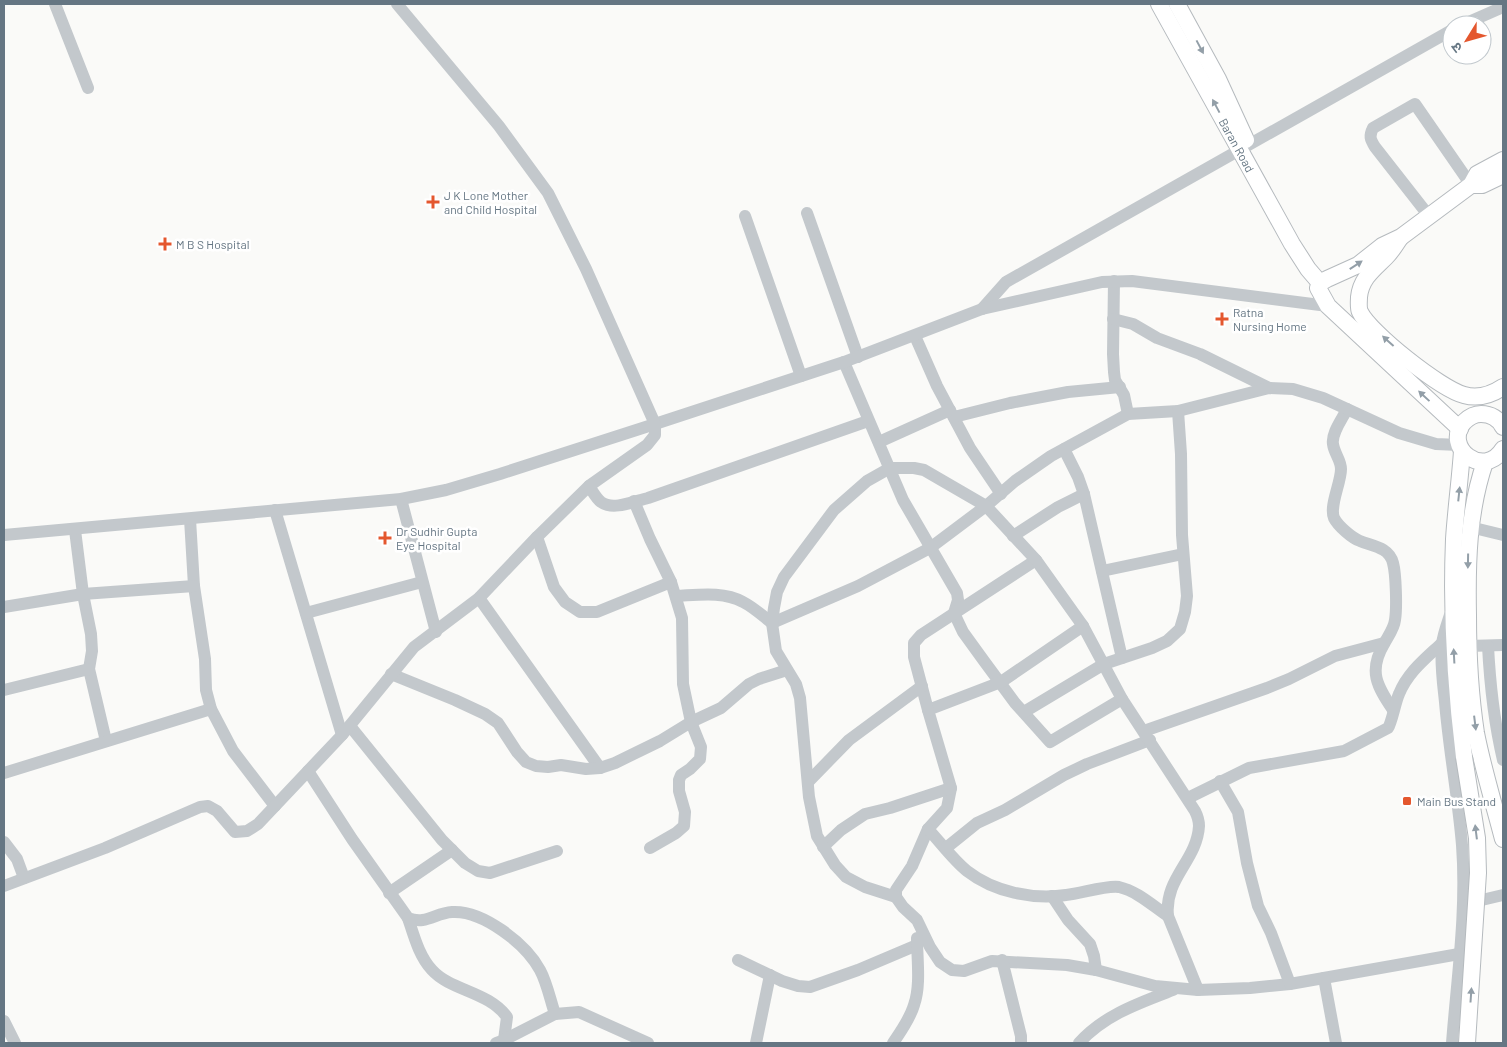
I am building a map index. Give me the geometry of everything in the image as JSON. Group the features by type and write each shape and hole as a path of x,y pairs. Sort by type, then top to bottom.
{"main road":[{"name":"Baran Road","path":"1159,4 1244,148 1292,244 1308,269 1322,283 1328,306 1460,441 1472,460 1496,458"},
{"name":"Baran Road","path":"1177,4 1218,79 1244,148"},
{"path":"1322,283 1358,265 1382,246 1401,237 1471,185 1477,174 1503,160"},
{"path":"1471,185 1482,185 1503,176"},
{"path":"1401,237 1388,255 1365,278 1359,294 1359,310 1365,319 1388,342 1429,377 1446,388 1465,396 1482,397 1496,392 1503,387"},
{"path":"1467,1043 1478,873 1477,838 1464,757 1455,663 1453,606 1454,536 1460,441 1466,420 1476,414 1484,414 1493,416 1502,422"},
{"path":"1496,458 1474,498 1470,527 1467,592 1468,665 1476,732 1486,779 1503,839"}],"street":[{"path":"55,4 88,88"},
{"path":"4,886 105,848 200,807 208,806 217,811 235,832 247,831 258,824 346,730 414,647 479,598 589,486 647,445 655,435 655,424 586,269 548,193 499,126 397,4"},
{"path":"1486,15 1503,8"},
{"path":"982,309 1006,282 1442,36"},
{"path":"1429,216 1375,147 1370,139 1370,134 1374,128 1415,104 1471,185"},
{"path":"807,213 858,357"},
{"path":"745,216 801,376"},
{"path":"4,535 402,499 446,490 844,362 982,309 1102,282 1132,281 1252,298 1328,306"},
{"path":"1114,282 1114,372 1115,380 1124,395 1128,414"},
{"path":"1291,301 1322,283"},
{"path":"1113,319 1133,324 1157,338 1200,354 1269,388"},
{"path":"915,336 970,448 1001,494"},
{"path":"844,362 903,500 957,593 958,600 954,613 964,632 1015,703 1050,742 1122,699"},
{"path":"879,442 952,414 1068,392 1120,388"},
{"path":"772,623 858,586 930,548 1015,482 1064,449 1128,414 1178,411 1269,388 1293,389 1323,398 1399,433 1436,444 1460,441"},
{"path":"1347,409 1333,437 1333,444 1339,457 1341,469 1333,510 1334,519 1357,540 1383,549 1390,555 1393,563 1395,620 1374,666 1377,681 1383,695 1393,710"},
{"path":"1024,712 1104,664 1152,648 1167,641 1180,629 1187,596 1183,554 1178,411"},
{"path":"589,486 603,504 621,504 648,498 868,421"},
{"path":"1064,449 1084,494 1122,658"},
{"path":"896,897 865,887 846,877 817,836 809,797 800,698 796,684 776,652 772,623 777,592 784,577 834,510 867,481 890,468 914,468 924,470 986,506 1036,560 1083,626 1122,699 1188,798 1195,811 1199,825 1191,854 1169,892 1167,903 1168,916 1198,990"},
{"path":"1013,536 1058,507 1084,494"},
{"path":"402,499 436,632"},
{"path":"634,501 671,582 682,618 683,684 691,722 701,747 700,759 681,775 679,780 679,791 685,812 684,826 676,833 650,848"},
{"path":"275,510 306,613 346,730 442,840 465,863 478,871 490,873 557,851"},
{"path":"190,519 194,586 205,659 206,690 211,709 233,751 275,806"},
{"path":"1470,527 1503,535"},
{"path":"75,530 83,594 91,634 92,651 89,669 106,741"},
{"path":"537,537 554,587 565,602 580,612 597,612 671,582"},
{"path":"1102,571 1183,554"},
{"path":"1036,560 921,635 914,643 914,658 951,788 947,808 928,829 912,866 896,890 896,897 903,907 917,920 930,947 940,962 952,970 964,971 992,961 1002,960 1033,964 1067,965 1096,970 1155,986 1198,990 1290,984 1459,954"},
{"path":"306,613 422,582"},
{"path":"4,607 83,594 194,586"},
{"path":"676,596 713,594 730,597 743,602 772,623"},
{"path":"479,598 600,768"},
{"path":"1452,1043 1462,905 1462,847 1457,797 1449,748 1442,666 1442,643 1453,606"},
{"path":"928,710 1001,682 1083,626"},
{"path":"946,848 977,823 1005,810 1064,775 1087,764 1147,736 1289,679 1335,656 1384,643"},
{"path":"1188,798 1250,768 1344,751 1388,728 1393,710 1408,676 1442,643"},
{"path":"1468,646 1503,645"},
{"path":"1488,646 1490,687 1499,717 1503,760"},
{"path":"4,690 89,669"},
{"path":"391,674 485,714 498,723 526,762 536,766 561,765 586,769 600,768 615,763 660,741 691,722 721,708 748,684 787,670"},
{"path":"808,782 850,740 922,686"},
{"path":"4,773 211,709"},
{"path":"308,771 352,839 408,918 423,958 433,972 486,999 502,1010 507,1017 500,1042"},
{"path":"1220,781 1238,812 1247,863 1258,906 1271,933 1290,984"},
{"path":"823,847 841,830 865,814 951,788"},
{"path":"928,829 966,870 1002,890 1041,897 1084,893 1102,888 1118,887 1133,893 1168,916"},
{"path":"4,842 17,859 24,878"},
{"path":"390,893 452,850"},
{"path":"1052,896 1068,920 1090,944 1096,970"},
{"path":"1462,905 1503,896"},
{"path":"408,918 417,922 452,912 472,915 502,930 528,954 540,969 555,1014"},
{"path":"893,1043 908,1020 915,1004 918,982 917,920"},
{"path":"738,960 798,986 810,987 858,970 917,945"},
{"path":"1002,960 1021,1036 1021,1043"},
{"path":"756,1043 770,975"},
{"path":"1324,978 1336,1043"},
{"path":"1079,1043 1106,1020 1124,1009 1176,989"},
{"path":"500,1042 555,1014 579,1012 648,1043"},
{"path":"4,1021 15,1043"}],"place":[{"name":"J K Lone Mother and Child Hospital","path":"433,202"},
{"name":"M B S Hospital","path":"165,244"},
{"name":"Ratna Nursing Home","path":"1222,319"},
{"name":"Dr Sudhir Gupta Eye Hospital","path":"385,538"},
{"name":"Main Bus Stand","path":"1407,801"}]}
